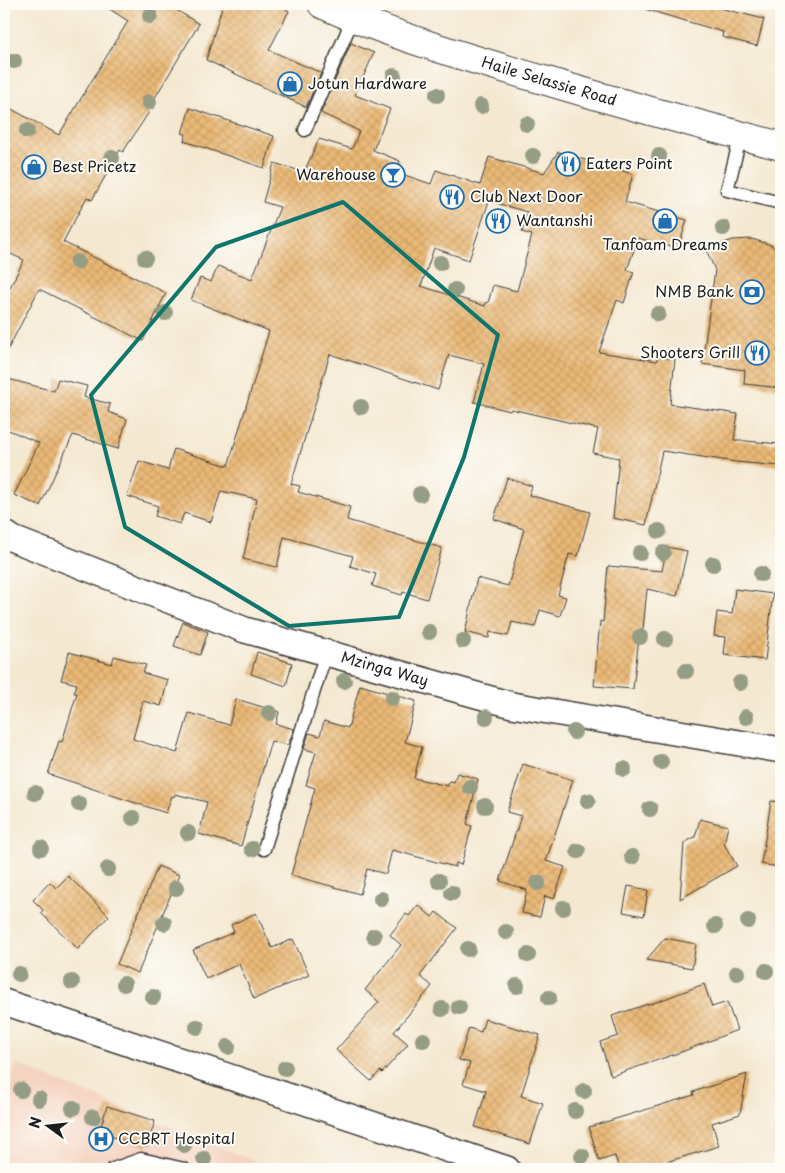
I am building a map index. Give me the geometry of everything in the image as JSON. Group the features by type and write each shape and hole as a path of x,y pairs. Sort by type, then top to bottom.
{"street":[{"name":"Haile Selassie Road","path":"322,4 353,18 485,63 674,118 781,146"},
{"name":"Mzinga Way","path":"4,533 13,539 245,630 512,705 781,750"},
{"path":"4,1002 507,1169"}],"lane":[{"path":"305,130 353,18"},
{"path":"741,135 727,190 781,203"},
{"path":"264,849 326,653"},
{"path":"114,1169 141,1158 184,1169"}],"highlighted area":[{"path":"343,202 498,335 464,457 399,617 289,626 125,527 91,395 216,247"}],"shaded area":[{"name":"CCBRT Hospital","path":"16,1064 273,1169 4,1169 4,1108"}],"building":[{"path":"102,4 167,4 199,24 147,111 149,112 123,152 120,150 92,200 87,197 63,242 166,293 143,341 39,289 4,357 4,299 24,260 4,251 4,105 59,135 128,21"},
{"path":"223,4 276,4 289,11 269,50 321,73 306,107 206,60"},
{"path":"646,4 720,4 719,8 764,19 757,46 722,37 723,32 645,9"},
{"path":"351,43 374,53 355,95 390,109 373,150 400,161 396,172 431,184 436,170 480,185 489,157 544,173 558,152 633,174 625,202 687,220 678,249 638,238 627,270 634,272 624,303 617,300 599,352 657,361 657,357 675,359 670,404 738,414 734,440 781,444 781,466 736,462 662,451 646,525 613,518 619,458 593,453 598,429 474,402 484,364 449,355 438,390 330,354 291,484 300,486 298,492 350,507 347,520 442,548 427,599 403,592 402,595 372,586 376,574 350,566 353,556 284,537 277,567 243,559 257,499 221,491 211,522 184,513 180,524 155,516 158,506 127,496 139,461 168,470 174,449 228,466 269,331 191,300 200,278 211,282 218,266 252,279 280,207 263,202 274,163 304,172 319,139 352,149 359,131 321,113","holes":["489,201 527,212 522,232 532,235 517,291 493,285 488,303 486,302 485,306 421,286 434,248 469,260"]},
{"path":"190,108 274,136 264,168 184,141 186,134 182,133"},
{"path":"752,239 771,245 781,253 781,388 744,384 745,370 702,364 715,270 705,247 716,246 733,240"},
{"path":"4,378 54,391 58,379 87,386 84,397 110,404 108,412 127,419 118,449 73,435 40,506 14,495 39,443 4,428"},
{"path":"507,478 532,486 529,495 590,512 578,556 569,554 558,595 566,597 560,616 540,610 535,627 512,622 508,636 490,632 489,638 465,632 477,578 508,586 524,529 494,519"},
{"path":"667,547 687,551 677,596 647,589 643,629 640,629 633,689 594,686 600,621 603,622 608,566 662,571"},
{"path":"735,589 773,594 765,660 724,655 726,637 714,636 717,612 732,614"},
{"path":"183,622 208,632 200,655 174,646"},
{"path":"69,652 112,664 114,656 146,665 143,673 168,680 161,706 143,701 133,739 177,753 189,713 229,725 236,699 279,712 276,724 294,729 288,745 271,741 241,846 199,834 207,802 175,794 174,797 172,796 166,813 48,774 59,741 62,742 77,693 74,693 77,684 61,680"},
{"path":"257,652 292,663 286,686 251,674"},
{"path":"360,685 416,701 405,742 422,747 414,778 448,786 449,781 454,782 457,773 478,779 467,824 472,826 461,865 456,863 455,867 392,850 386,874 367,869 360,894 291,875 315,788 306,785 316,752 304,749 309,733 320,736 324,721 348,728"},
{"path":"523,764 573,780 546,861 565,867 554,899 545,896 540,917 522,913 527,890 500,881 521,816 507,812"},
{"path":"771,801 781,802 781,852 779,867 761,864"},
{"path":"700,819 728,826 724,844 737,866 680,899 684,843 695,837"},
{"path":"158,866 179,875 138,973 117,964"},
{"path":"68,876 109,916 78,949 41,913 43,910 33,900 50,882 56,888"},
{"path":"628,886 648,890 644,916 623,912"},
{"path":"418,905 432,917 436,912 457,928 420,976 432,986 394,1032 408,1044 382,1073 380,1071 371,1081 336,1050 379,1002 365,990 401,945 390,935 406,914 409,916"},
{"path":"256,913 272,948 293,939 309,975 254,999 239,964 206,979 193,950 234,932 231,925"},
{"path":"665,938 696,944 692,968 646,960"},
{"path":"704,984 712,1007 727,1002 737,1030 684,1051 611,1076 600,1042 618,1036 612,1016"},
{"path":"485,1019 540,1035 521,1096 543,1103 530,1144 475,1127 486,1091 463,1084 470,1063 459,1060 469,1028 481,1032"},
{"path":"747,1074 740,1114 712,1123 719,1146 643,1169 619,1169 615,1156 599,1161 589,1127 694,1095 693,1092"},
{"path":"107,1106 155,1121 147,1147 99,1133"}],"place":[{"name":"Jotun Hardware","path":"290,84"},
{"name":"Eaters Point","path":"568,164"},
{"name":"Best Pricetz","path":"34,167"},
{"name":"Warehouse","path":"393,175"},
{"name":"Club Next Door","path":"452,197"},
{"name":"Wantanshi","path":"498,221"},
{"name":"Tanfoam Dreams","path":"665,221"},
{"name":"NMB Bank","path":"752,292"},
{"name":"Shooters Grill","path":"757,353"},
{"name":"CCBRT Hospital","path":"101,1139"}]}
